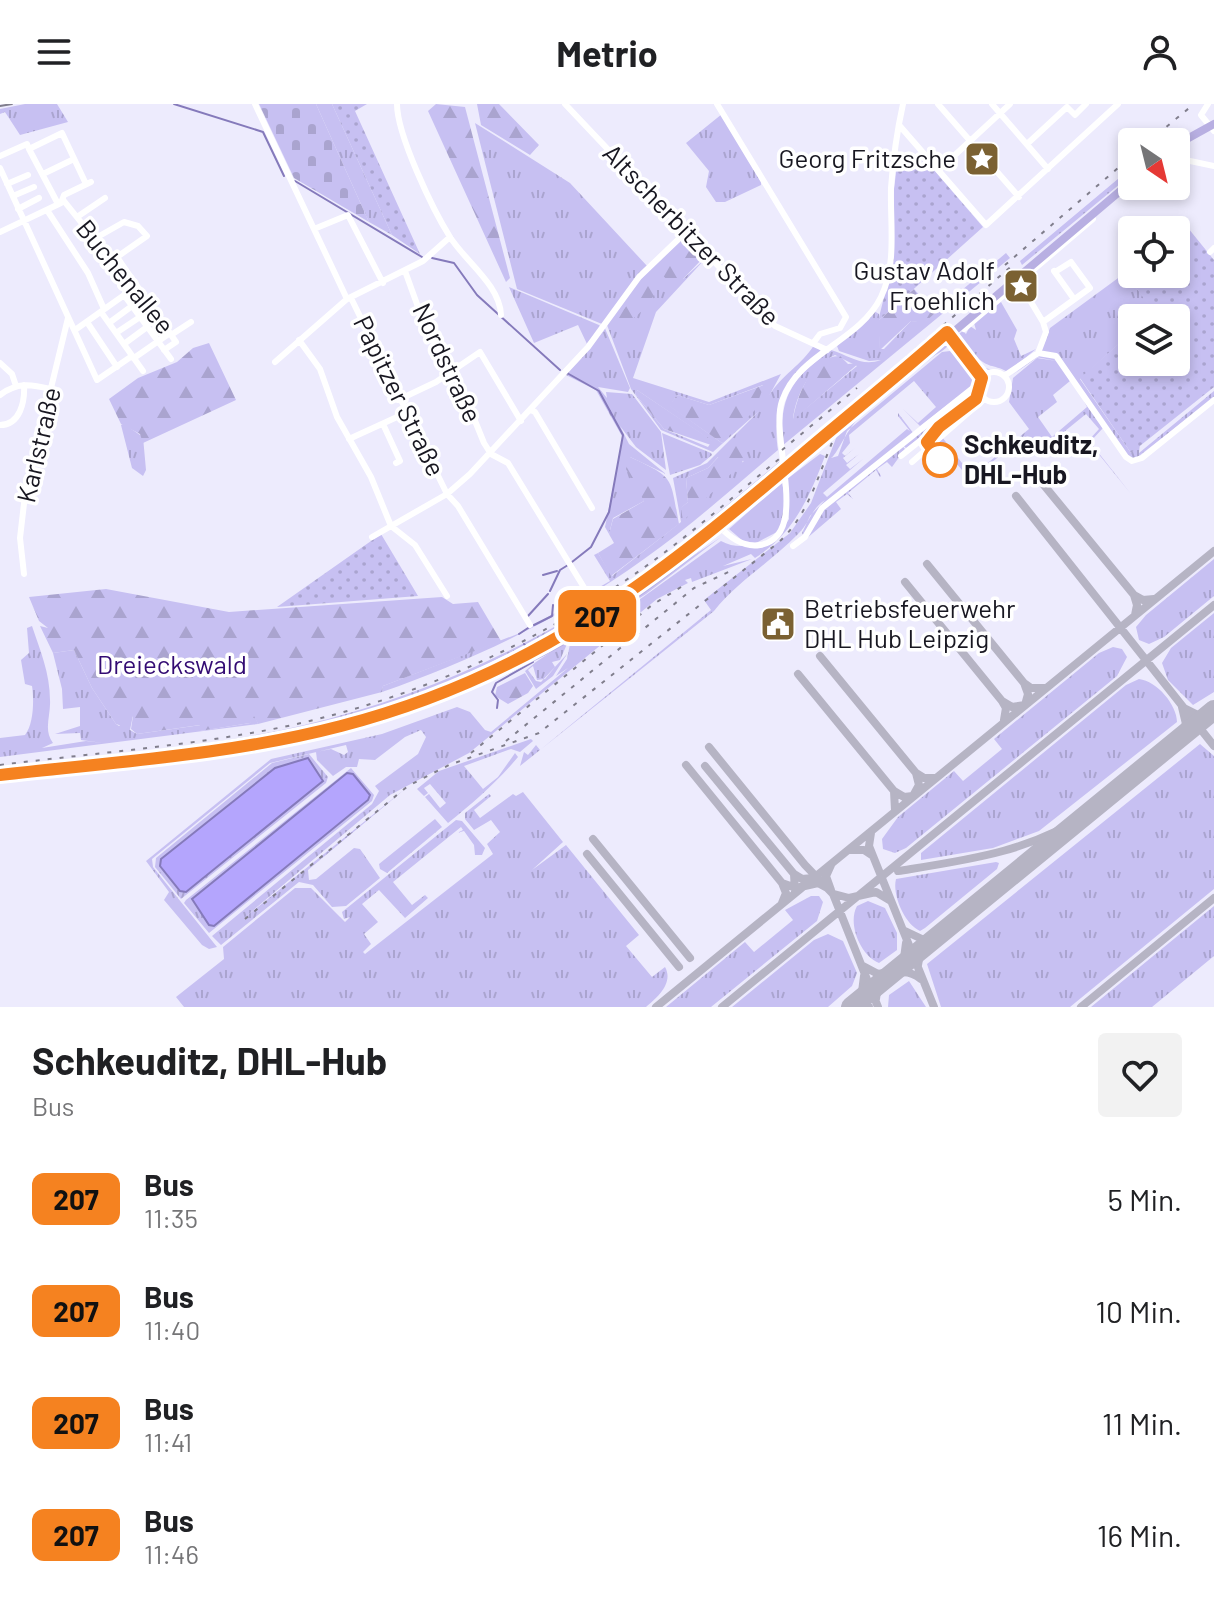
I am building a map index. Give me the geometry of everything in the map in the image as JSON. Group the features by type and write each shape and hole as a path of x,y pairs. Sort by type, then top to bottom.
{"main road":[{"path":"1190,141 1213,129"},
{"path":"841,424 942,343 1024,269 1118,192"},
{"path":"0,777 233,747 307,734 459,689 582,630 642,591 723,528 841,424 951,335"},
{"path":"459,689 579,627 723,528"}],"street":[{"name":"Papitzer Straße","path":"255,104 398,400 408,412 447,494 530,625"},
{"path":"397,104 404,139 450,237 497,298 501,315"},
{"name":"Altscherbitzer Straße","path":"565,104 775,326 827,350"},
{"path":"717,104 846,317 840,328 820,334 814,342"},
{"path":"723,528 738,541 759,545 781,533 788,515 778,421 787,390 801,370 870,314 888,278 903,104"},
{"path":"938,104 1019,197"},
{"path":"992,104 1048,169"},
{"path":"956,154 1010,104"},
{"path":"1027,144 1067,106 1075,115 1086,104"},
{"path":"899,125 986,225 1118,104"},
{"path":"1208,104 1201,115 1213,129"},
{"path":"0,156 27,144 29,149 62,133 88,183 64,195 61,203 0,232"},
{"name":"Buchenallee","path":"29,149 61,203 77,217 116,266 121,263 176,342 164,350"},
{"path":"43,174 74,159"},
{"path":"1190,161 1214,166"},
{"path":"0,168 97,380 191,322"},
{"path":"7,184 28,175"},
{"path":"13,196 34,187"},
{"path":"964,329 1118,193"},
{"path":"18,209 39,198"},
{"path":"77,217 105,198"},
{"path":"47,210 88,273 109,323 143,371"},
{"path":"314,229 348,215 383,283"},
{"path":"94,239 124,222 138,226 147,236 117,257 121,263"},
{"path":"372,537 447,494 491,454 555,378 588,347 639,277 686,232"},
{"path":"275,362 349,298 423,261 450,237"},
{"path":"1043,322 1074,299 1090,286 1071,262 1055,272 1074,299"},
{"name":"Nordstraße","path":"405,271 426,329 453,370 491,454"},
{"path":"75,330 137,286"},
{"path":"1025,292 1046,332 1038,344 1038,353"},
{"name":"Buchenallee","path":"124,295 171,359"},
{"path":"109,323 132,306"},
{"path":"116,333 140,317"},
{"name":"Karlstraße","path":"24,574 20,538 25,495 68,318"},
{"path":"87,322 117,367"},
{"path":"124,344 147,327"},
{"path":"951,335 994,402 1003,399 1008,390 1006,378"},
{"path":"299,340 320,369 337,417 371,477 391,526 415,545 447,596"},
{"path":"398,400 480,352 521,421"},
{"path":"793,546 805,537 822,508 965,392 1006,378 1038,353 1051,354 1059,359 1126,457 1132,461 1142,458 1214,400"},
{"path":"0,363 20,385 18,417 13,423 0,425"},
{"path":"0,395 20,385 50,389"},
{"path":"943,463 929,446 928,440 982,386"},
{"path":"912,462 982,386"},
{"path":"531,410 592,508"},
{"path":"349,439 408,412"},
{"path":"383,424 400,461"},
{"path":"901,456 939,427"},
{"path":"915,445 921,453"},
{"path":"491,454 508,463 588,594"},
{"path":"822,508 824,495"}],"green space":[{"path":"25,104 57,104 68,122 20,135 5,112 0,114 0,109"},
{"path":"259,104 316,104 369,222 294,178"},
{"path":"316,104 332,104 392,235 369,222"},
{"path":"332,104 367,104 355,111 420,254 392,235"},
{"path":"436,104 465,107 510,278 506,282 428,111"},
{"path":"477,104 499,104 539,145 530,155 481,125"},
{"path":"722,114 761,185 725,202 716,202 706,187 709,171 686,143"},
{"path":"475,123 570,183 648,267 602,324 517,289"},
{"path":"906,155 912,161 921,155 983,227 878,321 893,262 894,189 898,157"},
{"path":"1118,179 1118,186 1022,265 1020,261"},
{"path":"1190,230 1214,260 1214,387 1131,453 1080,378 1118,344 1118,376 1190,376 1190,304 1148,304 1136,288 1190,288"},
{"path":"684,235 689,237 686,238 683,279 706,258 656,312 633,378 709,402 781,374 769,396 814,345 822,351 800,372 785,394 777,420 778,450 679,533 583,600 551,618 485,651 382,692 383,686 520,633 610,581 594,555 598,553 612,576 681,522 673,478 707,463 759,411 713,452 661,430 631,389 607,325 628,292","holes":["763,385 722,443 670,406 677,395 709,405","637,390 712,441 708,447 664,429 635,394","718,457 744,461 681,508 688,502 686,478 708,468"]},
{"path":"686,238 704,257 683,279 668,281 657,269"},
{"path":"1006,253 1010,258 782,446 783,414 790,390 817,361 831,350 862,361 874,362 881,360 869,361 839,351 837,346 874,311 879,314 880,349 884,349 911,321 924,322","holes":["835,355 857,366 793,419 801,391 812,373 826,360"]},
{"path":"651,275 657,289 650,301 633,319 613,328 613,323"},
{"path":"1118,278 1118,288 1137,288 1149,304 1118,304 1118,345 1080,379 1131,453 1140,443 1139,453 1214,391 1214,398 1135,459 1128,456 1056,354 1041,351 1050,328"},
{"path":"509,287 601,327 587,344 578,325 534,343"},
{"path":"914,289 935,313 924,323 911,321 880,350 878,321"},
{"path":"1001,302 1017,330 1014,339 1021,356 1036,349 1008,372 987,364 973,354 985,368 1005,373 985,369 957,335 963,331 966,334 970,326 976,330 974,323"},
{"path":"604,326 630,388 628,392 598,387 607,398 606,392 632,394 661,432 666,470 636,447 620,426 629,444 666,474 630,457 644,501 613,518 609,534 605,527 623,438 596,390 562,373"},
{"path":"209,343 236,400 143,443 140,434 121,424 109,399 138,378 177,362 193,348"},
{"path":"949,344 875,404 851,428 942,352 950,351 959,359 966,359 978,376 977,382 920,426 903,409 918,423 936,407 914,381 849,435 850,443 842,453 845,456 855,448 843,458 847,463 859,454 846,465 850,469 863,459 823,493 827,497 907,429 910,431 898,413 914,434 974,390 976,394 906,448 900,443 905,449 892,467 887,462 877,469 880,477 876,470 848,493 853,499 847,494 836,502 841,509 806,539 802,533 807,522 788,544 733,590 714,611 520,766 524,752 528,755 536,745 540,750 711,610 704,600 790,533 811,503 838,433 943,345","holes":["845,438 838,456 831,458 836,453"]},
{"path":"1042,354 1056,359 1070,381 1053,395 1057,402 1038,417 1052,437 1087,407 1083,399 1103,428 1090,442 1131,494 1088,441 1099,429 1086,414 1038,453 1024,436 975,476 978,481 974,484 950,456 933,446 942,437 972,476 1029,429 1009,402 1013,378 1037,358 1057,361 1037,357"},
{"path":"840,356 848,364 859,363 793,420 807,379 821,362"},
{"path":"764,385 755,410 722,443 669,406 677,395 709,405"},
{"path":"637,390 713,441 711,445 664,429 635,394"},
{"path":"755,418 742,463 683,521 681,508 688,502 686,478 708,468"},
{"path":"121,425 143,437 146,470 143,476 132,468"},
{"path":"662,433 712,455 700,465 670,475"},
{"path":"820,454 825,456 799,513 769,548 755,558 751,554 723,566 752,559 692,582 691,578 685,580 688,583 657,599 469,753 390,795 244,918 405,789 308,870 309,880 316,879 354,848 360,849 380,878 346,906 332,907 313,885 299,882 221,945 212,936 372,804 379,791 375,786 418,754 426,737 421,730 405,737 375,760 359,759 357,767 346,767 333,776 317,760 316,752 270,763 152,859 153,867 217,947 209,949 202,945 164,900 169,892 146,861 271,759 382,734 457,707 470,712 485,730 491,732 568,668 556,676 567,659 570,644 586,638 721,541 742,546 777,538 789,519 787,479","holes":["346,745 348,752 344,755 331,749 319,751"]},
{"path":"630,457 668,480 679,524 611,576 598,553 614,543 609,534 613,519 644,501 626,469"},
{"path":"779,462 780,471 685,551 677,547"},
{"path":"782,482 786,504 779,531 756,543 743,541 729,529"},
{"path":"381,534 418,596 277,607"},
{"path":"721,537 646,594 567,644 560,660 552,662 555,667 567,654 553,676 536,689 525,671","holes":["533,666 537,680 544,679 536,681 528,670"]},
{"path":"1214,559 1214,596 1164,637 1149,644 1139,640 1136,627 1146,615"},
{"path":"657,562 597,603 534,640 469,673 401,701 393,709 255,742 0,773 0,768 151,751 263,734 395,699 531,640"},
{"name":"Dreieckswald","path":"106,589 229,612 442,597 453,604 478,602 501,641 383,686 382,692 258,724 254,716 250,723 200,731 200,725 137,734 131,729 133,716 122,726 116,724 92,688 74,650 53,653 40,626 48,628 39,621 29,597"},
{"path":"1214,613 1214,692 1193,705 1168,680 1162,663 1171,648"},
{"path":"32,626 50,690 48,728 53,743 42,748 86,741 103,743 81,740 80,733 55,734 80,726 80,707 63,709 62,689 53,653 74,650 92,688 116,724 119,726 133,715 130,730 137,734 201,725 200,731 250,723 251,716 255,716 258,724 0,757 0,738 25,735 32,718 32,686 25,684 21,660 29,653 27,628"},
{"path":"1113,647 1122,649 1127,657 1117,676 906,848 895,853 883,849 882,839 898,817 954,771 963,781 1002,749 994,739 1099,653"},
{"path":"525,673 533,686 528,693 508,704 495,696 497,687"},
{"path":"1139,679 1153,684 1165,695 1174,708 1177,722 1039,831 993,848 921,860 921,853 1126,685"},
{"path":"531,739 533,741 520,752 511,749 464,766 483,789 498,777 515,753 518,757 485,791 448,823 425,797 429,794 440,808 446,803 430,784 424,788 428,793 424,796 417,789 439,771"},
{"path":"1200,744 1214,756 1214,889 1070,1007 941,1007 927,964"},
{"path":"309,754 328,777 326,783 181,899 155,867 156,858 272,763"},
{"path":"351,768 374,795 372,801 209,933 184,903 186,900"},
{"path":"523,792 563,842 532,870 566,845 639,935 626,946 652,977 665,967 666,984 646,1007 184,1007 176,997 224,959 223,947 295,888 311,888 345,922 350,917 344,919 342,912 456,820 462,821 485,848 482,855 475,855 474,845 464,831 457,833 463,830 461,827 393,882 412,905 425,895 428,898 405,918 379,890 362,904 378,922 364,934 371,944 363,952 365,954 493,854 487,844 500,832 491,820 474,830 465,819 465,813 489,794 491,796 474,810 480,818 513,794 516,796"},
{"path":"435,819 442,827 387,873 380,869 379,864"},
{"path":"999,863 997,869 920,931 900,908 896,879"},
{"path":"811,896 819,896 823,902 817,921 711,1007 666,1007 745,942 754,952 793,920 785,910"},
{"path":"868,901 885,908 897,933 897,950 879,963 861,947 855,930 854,913 857,906"},
{"path":"1214,906 1214,956 1152,1007 1091,1007"},
{"path":"828,934 843,941 857,973 852,986 828,1007 732,1007 814,940"},
{"path":"909,981 926,1007 888,1007 889,995"}],"shaded area":[{"path":"308,758 323,781 186,892 180,891 160,866 161,859 275,768"},
{"path":"347,773 353,774 370,795 368,800 214,926 209,925 192,899"}],"waterway":[{"path":"174,104 263,132 284,176"},
{"path":"295,181 422,257"},
{"path":"432,258 454,263 477,295 560,370"},
{"path":"567,373 599,391 623,435 609,512 591,547 572,562"},
{"path":"550,591 560,570 568,565"},
{"path":"543,575 557,571"},
{"path":"528,616 548,594"},
{"path":"534,625 552,616 553,605"},
{"path":"519,634 528,628"},
{"path":"497,708 498,700 492,692 496,683 533,662"}],"taxiway":[{"path":"1038,478 1134,595"},
{"path":"1016,496 1214,746"},
{"path":"656,1007 1214,551"},
{"path":"927,564 1024,683"},
{"path":"905,582 1002,701"},
{"path":"1135,615 1137,605 1134,595 1143,600 1154,599"},
{"path":"722,1007 1214,605"},
{"path":"820,656 916,773"},
{"path":"798,674 894,791"},
{"path":"1004,720 1006,708 1002,701 1012,707 1025,705 1028,694 1024,683 1031,688 1045,688"},
{"path":"1175,742 1186,724 1182,707 1198,715 1214,710"},
{"path":"709,747 805,865 833,894 878,1007"},
{"path":"686,765 782,883"},
{"path":"705,766 794,874"},
{"path":"895,810 894,791 904,797 913,796 919,785 916,773 924,778 935,778"},
{"path":"898,871 974,858 1022,845 1068,826 1090,812"},
{"path":"849,850 864,850 873,856 869,846 871,833"},
{"path":"593,839 690,958"},
{"path":"587,854 679,967"},
{"path":"873,856 934,1007"},
{"path":"782,903 786,893 782,883 796,888 818,883 831,890 826,876 831,865"},
{"path":"795,891 794,874 802,879 813,878"},
{"path":"834,894 849,898 876,892 891,901"},
{"path":"1081,1007 1214,898"},
{"path":"905,931 924,940 942,932"},
{"path":"863,966 878,974 895,971 904,958 906,943"},
{"path":"918,965 920,954 928,944"},
{"path":"876,999 881,984 892,975 906,973 921,979"},
{"path":"850,1007 862,992 864,976"},
{"path":"854,1007 869,1007"}],"runway":[{"path":"851,1007 1214,710"}],"tram line":[{"path":"0,106 12,104"}],"railway":[{"path":"1165,128 1194,104"},
{"path":"1005,265 1118,168"},
{"path":"245,919 408,786 449,765 539,733 779,542 804,510 835,436 856,401 1015,263"},
{"path":"782,450 857,388"},
{"path":"0,765 248,734 331,716 425,685 515,645 601,597 677,543 779,459"},
{"path":"506,741 694,588 735,569"},
{"path":"471,753 652,605 681,587"}],"bus line":[{"name":"207","path":"0,775 233,747 307,734 414,704 502,668 579,627 646,583 947,332 982,378 976,399 939,427 927,442 943,463"}],"place":[{"name":"Georg Fritzsche","path":"982,159"},
{"name":"Gustav Adolf Froehlich","path":"1021,286"},
{"name":"Schkeuditz, DHL-Hub","path":"940,460"},
{"name":"Betriebsfeuerwehr DHL Hub Leipzig","path":"778,624"}]}
